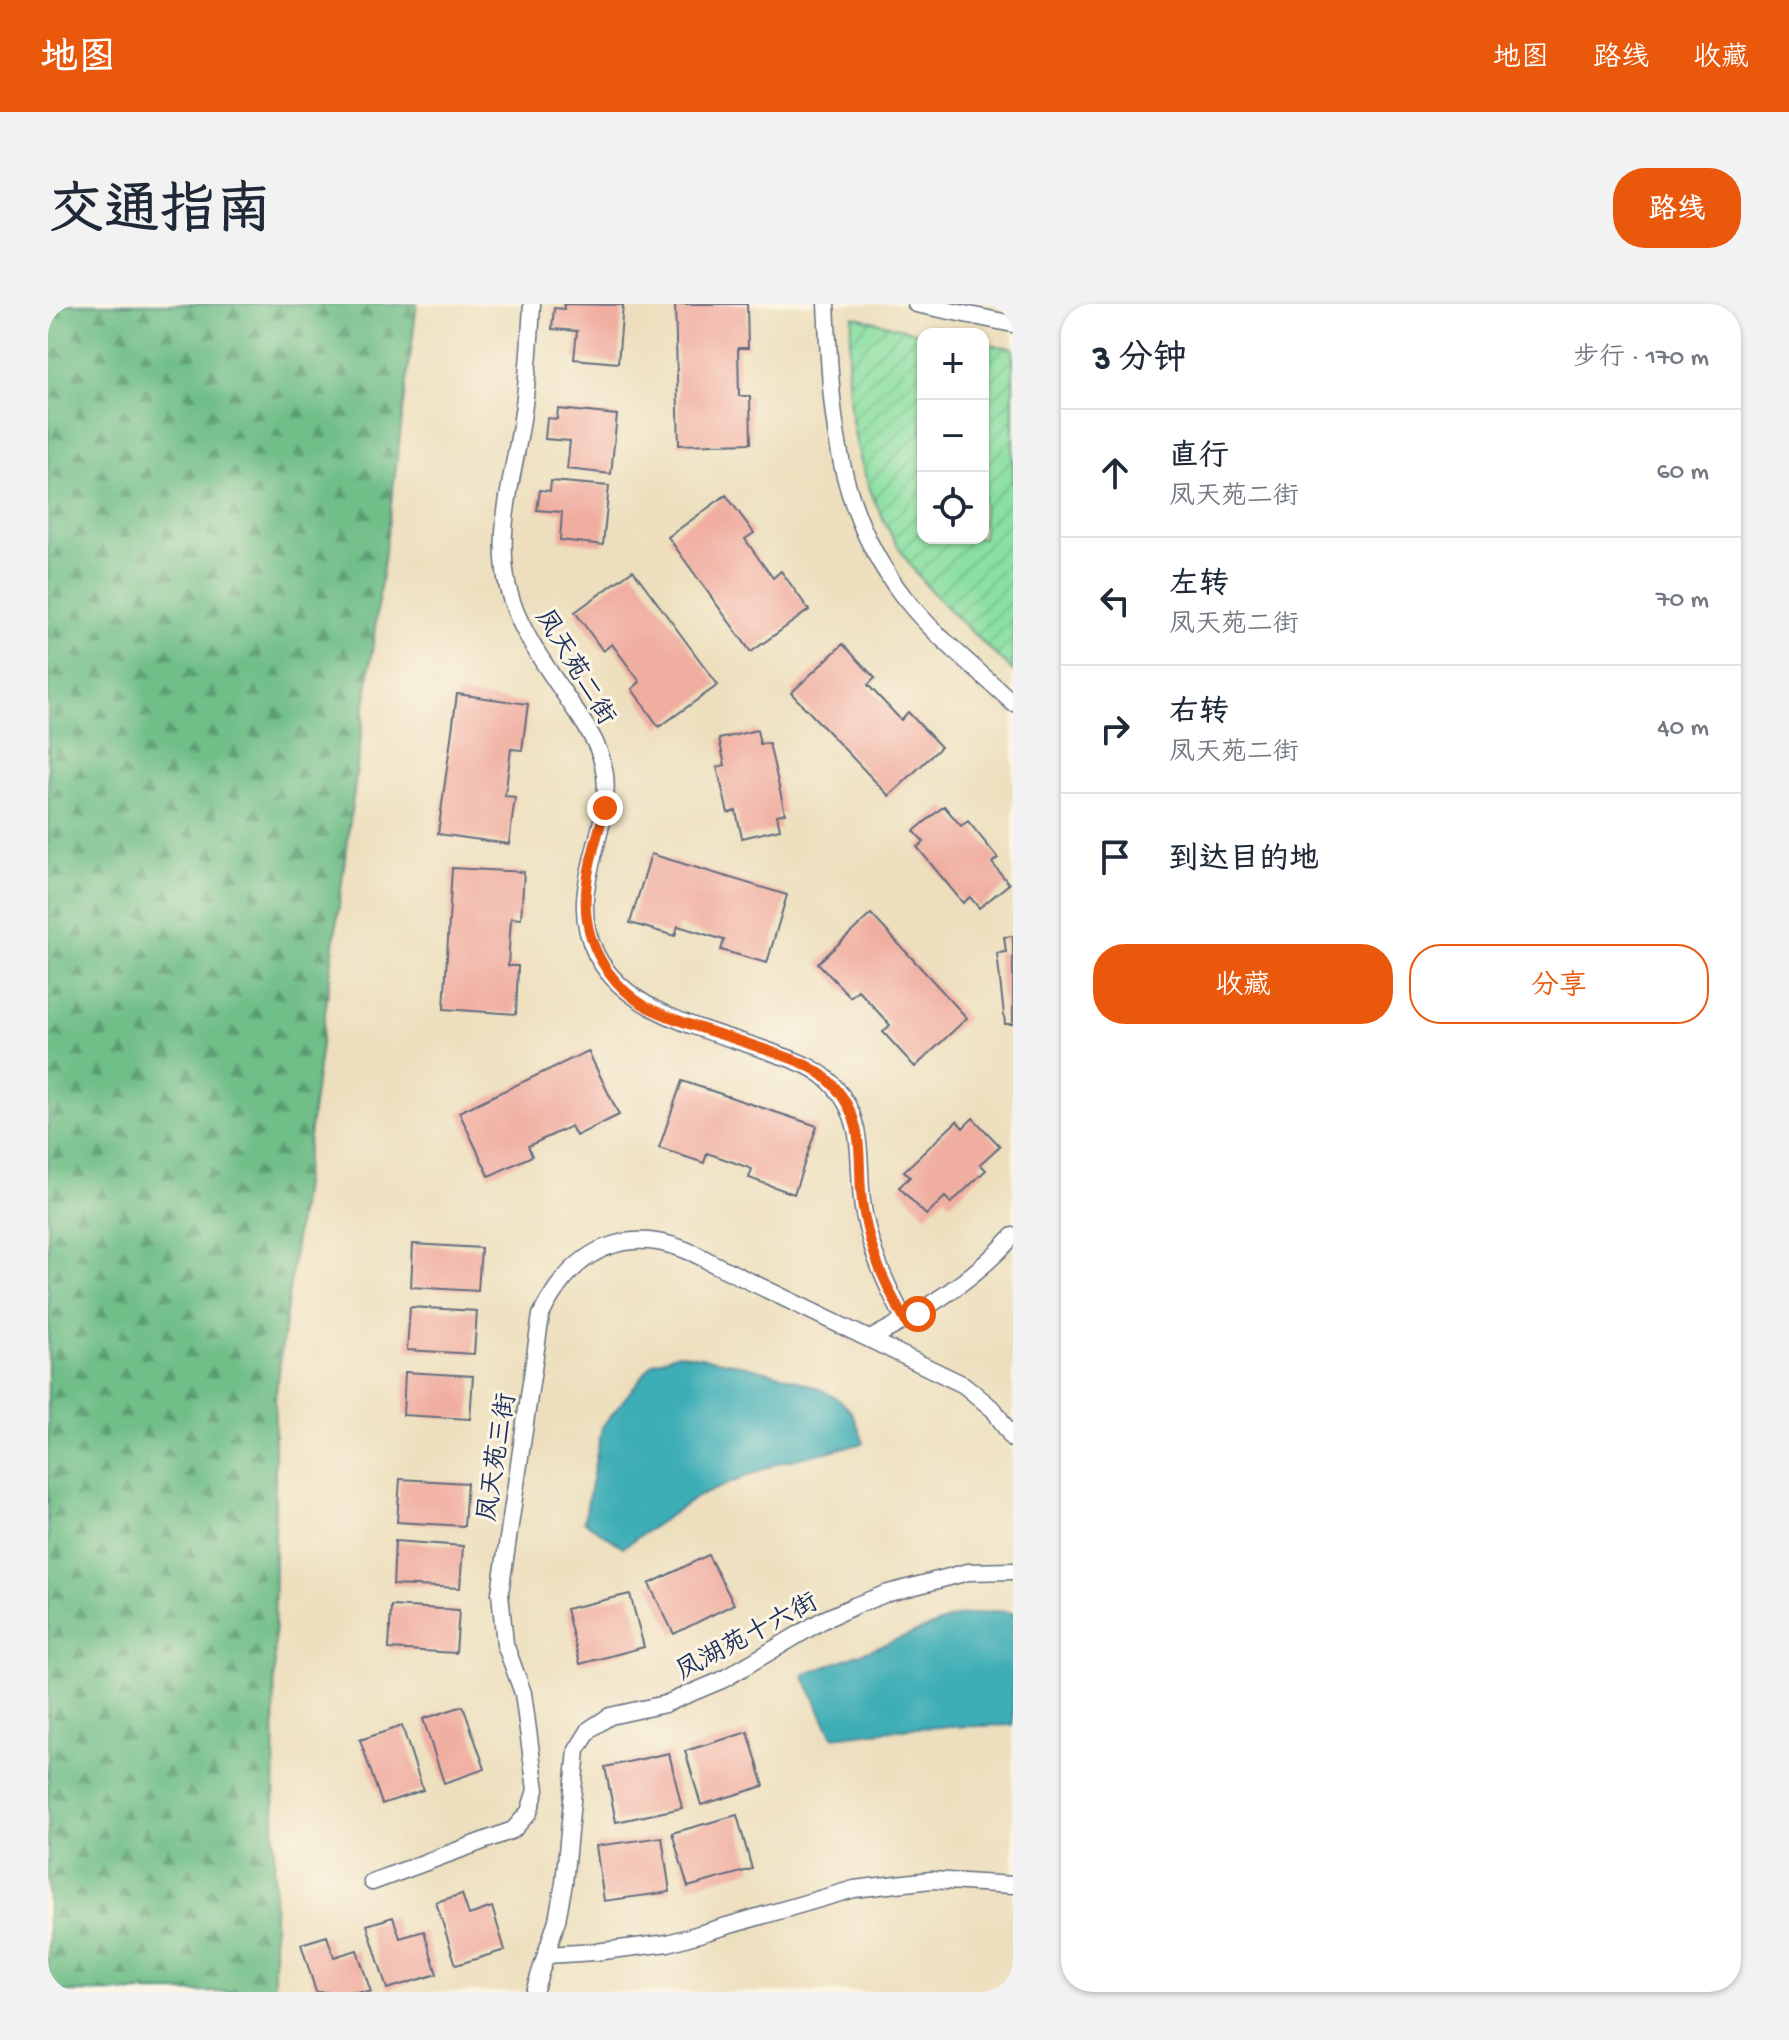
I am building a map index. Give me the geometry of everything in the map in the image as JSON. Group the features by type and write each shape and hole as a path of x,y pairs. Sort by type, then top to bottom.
{"lane":[{"name":"凤天苑二街","path":"532,304 522,420 507,500 503,544 508,588 524,630 596,741 605,774 605,808 586,881 585,918 596,953 616,984 646,1006 807,1064 835,1086 853,1117 861,1152 863,1211 878,1268 905,1321"},
{"path":"826,304 835,436 849,496 864,531 903,596 928,624 1013,703"},
{"path":"916,304 1013,324"},
{"path":"870,1339 905,1321 959,1286 1013,1236"},
{"name":"凤天苑三街","path":"372,1882 513,1830 529,1812 536,1790 533,1767 523,1693 505,1644 500,1593 541,1315 554,1288 574,1266 600,1250 628,1241 658,1241 687,1248 964,1385 994,1410 1013,1439"},
{"name":"凤湖苑十六街","path":"534,1992 547,1955 564,1883 577,1750 590,1729 610,1716 665,1704 722,1680 823,1620 885,1594 968,1572 1013,1571"},
{"path":"547,1955 668,1943 854,1889 931,1880 1013,1885"}],"green space":[{"path":"48,304 417,304 275,1399 274,1992 48,1992"},
{"path":"853,316 917,332 917,544 989,544 989,345 1013,348 1013,671 926,585 893,539 869,487 854,433 848,362"}],"water":[{"path":"678,1353 769,1372 817,1388 849,1409 864,1443 778,1463 697,1497 623,1547 584,1521 602,1427 653,1363"},
{"path":"998,1611 1013,1613 1013,1725 910,1728 833,1737 803,1675 958,1616"}],"building":[{"path":"564,304 623,305 618,363 574,359 577,331 552,329 554,308 564,309"},
{"path":"675,304 747,304 748,348 738,348 739,396 750,396 751,443 679,445"},
{"path":"558,409 617,415 611,474 567,469 570,441 545,439 547,418 557,419"},
{"path":"551,481 609,486 603,545 560,540 562,512 537,510 540,490 550,491"},
{"path":"726,495 754,533 745,539 759,559 773,578 781,571 809,610 751,652 668,537"},
{"path":"633,570 718,685 659,727 632,689 640,682 612,644 603,651 575,612"},
{"path":"843,644 875,678 868,685 901,720 908,712 941,747 889,796 791,693"},
{"path":"457,694 528,704 522,750 511,749 505,796 515,797 509,844 438,834"},
{"path":"757,730 760,744 769,743 785,813 777,815 780,829 742,838 736,811 728,813 717,767 725,765 719,739"},
{"path":"944,806 961,826 968,821 998,858 992,863 1009,884 979,908 970,897 963,903 917,847 924,842 914,831"},
{"path":"651,854 787,895 767,963 721,950 724,940 678,926 675,936 630,923"},
{"path":"452,868 524,872 521,919 511,918 508,966 518,966 516,1014 444,1009"},
{"path":"871,914 967,1018 915,1067 883,1032 890,1025 858,990 850,997 818,963"},
{"path":"1013,936 1013,1024 1005,1024 997,953 1006,952 1004,937"},
{"path":"588,1051 619,1115 576,1136 571,1126 528,1146 532,1156 489,1176 459,1112"},
{"path":"682,1081 817,1126 794,1194 749,1178 752,1169 707,1153 704,1163 659,1148"},
{"path":"973,1118 1000,1146 980,1164 986,1170 951,1203 945,1197 926,1215 899,1187 910,1177 904,1171 957,1121 963,1128"},
{"path":"413,1244 481,1248 478,1291 411,1287"},
{"path":"410,1307 477,1311 474,1354 407,1350"},
{"path":"405,1372 473,1376 470,1419 403,1415"},
{"path":"400,1479 467,1483 464,1526 397,1522"},
{"path":"395,1541 463,1546 460,1588 393,1585"},
{"path":"708,1555 734,1604 674,1634 649,1584"},
{"path":"630,1594 644,1647 580,1664 566,1609"},
{"path":"391,1606 459,1610 456,1653 389,1649"},
{"path":"463,1706 485,1769 444,1783 423,1719"},
{"path":"402,1726 423,1790 382,1804 360,1740"},
{"path":"748,1732 764,1786 701,1805 685,1751"},
{"path":"669,1753 682,1808 616,1822 605,1767"},
{"path":"737,1815 752,1869 688,1887 672,1833"},
{"path":"662,1837 670,1892 604,1901 596,1846"},
{"path":"462,1894 469,1915 492,1907 505,1950 456,1965 436,1902"},
{"path":"393,1917 400,1938 424,1931 437,1974 387,1989 367,1925"},
{"path":"327,1936 334,1957 357,1950 371,1992 316,1992 301,1944"}],"route":[{"path":"605,808 586,881 585,918 596,953 616,984 646,1006 807,1064 835,1086 853,1117 861,1152 863,1211 878,1268 905,1321 918,1314"}]}
